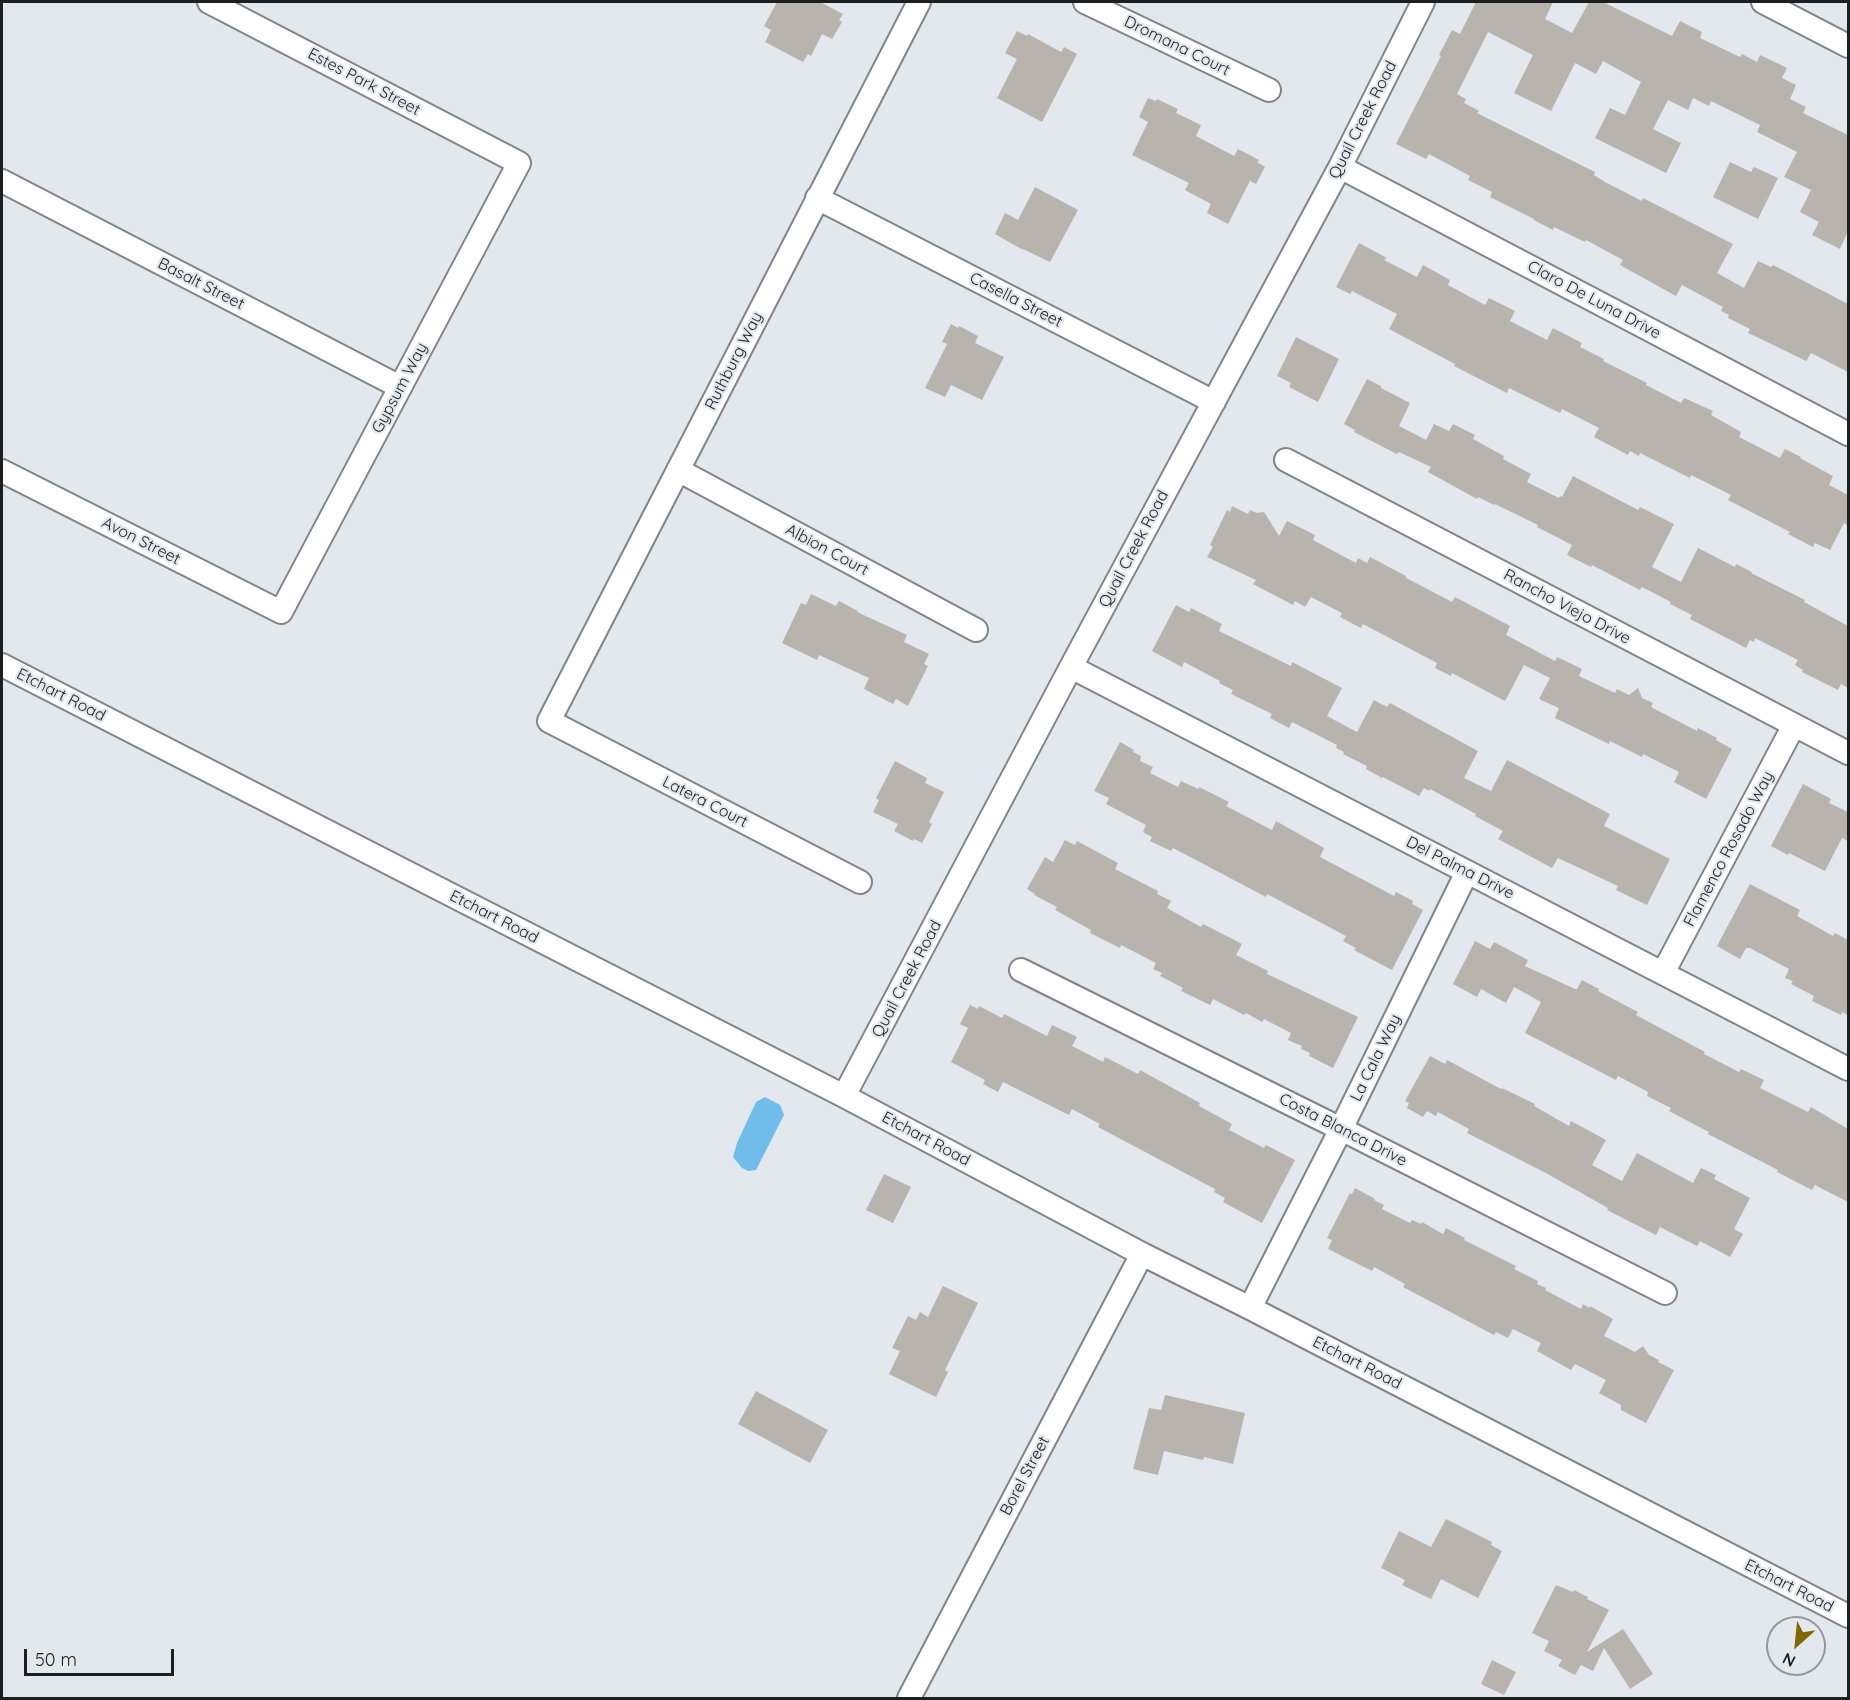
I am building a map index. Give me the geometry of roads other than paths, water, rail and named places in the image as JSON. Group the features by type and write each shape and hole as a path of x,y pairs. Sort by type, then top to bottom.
{"street":[{"name":"Estes Park Street","path":"209,2 519,163"},
{"name":"Ruthburg Way","path":"549,721 918,2"},
{"name":"Dromana Court","path":"1085,2 1269,90"},
{"name":"Quail Creek Road","path":"844,1096 1340,166 1423,2"},
{"path":"1765,2 1848,46"},
{"name":"Gypsum Way","path":"280,612 519,163"},
{"name":"Claro De Luna Drive","path":"1340,166 1848,434"},
{"name":"Basalt Street","path":"2,181 400,387"},
{"name":"Casella Street","path":"818,198 1214,402"},
{"name":"Rancho Viejo Drive","path":"1286,460 1848,753"},
{"name":"Albion Court","path":"678,470 976,630"},
{"name":"Avon Street","path":"2,471 280,612"},
{"name":"Etchart Road","path":"2,665 844,1096 1142,1254 1848,1616"},
{"name":"Del Palma Drive","path":"1071,667 1848,1069"},
{"name":"Latera Court","path":"549,721 860,882"},
{"name":"Flamenco Rosado Way","path":"1664,973 1794,725"},
{"name":"La Cala Way","path":"1250,1308 1467,872"},
{"name":"Costa Blanca Drive","path":"1021,970 1665,1293"},
{"name":"Borel Street","path":"909,1698 1142,1254"}],"water":[{"path":"765,1097 780,1105 784,1115 756,1170 748,1171 742,1168 733,1157 756,1102"}]}
